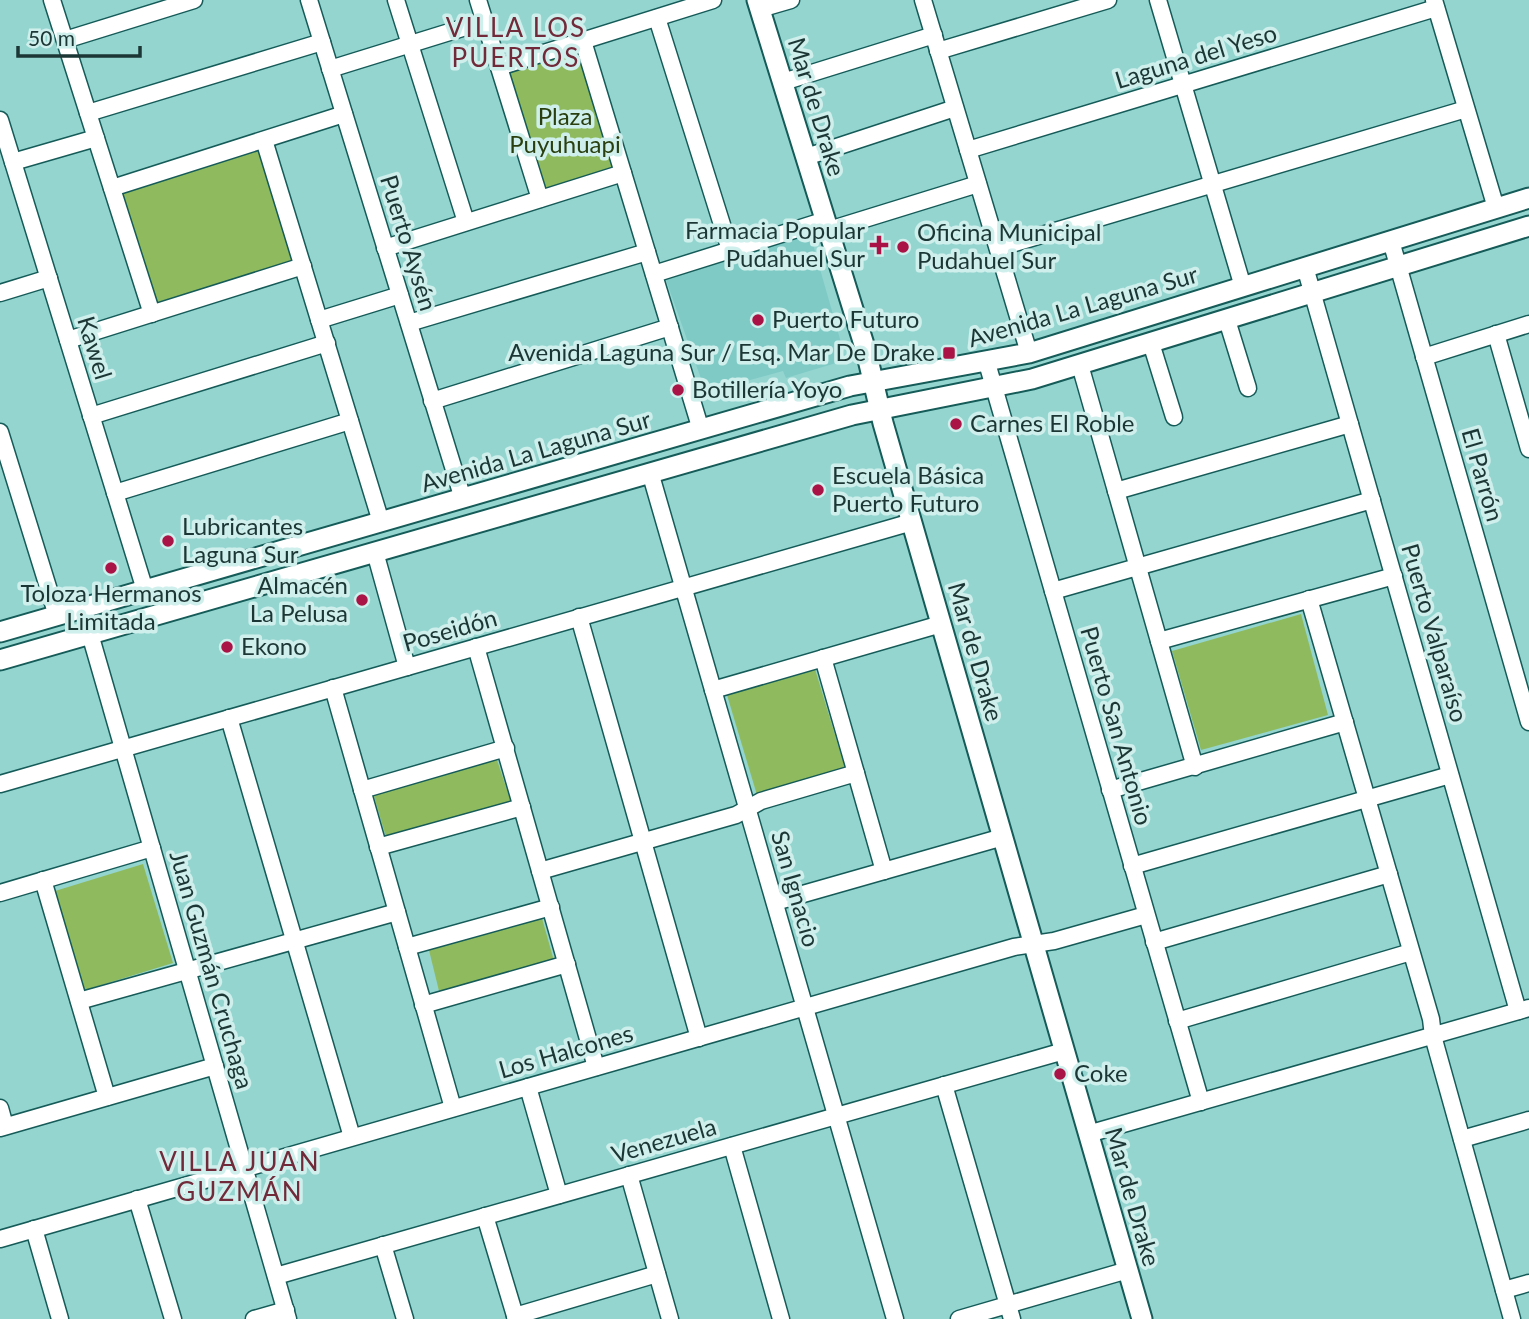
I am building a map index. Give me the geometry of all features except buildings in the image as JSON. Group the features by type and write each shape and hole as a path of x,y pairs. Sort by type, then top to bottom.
{"street":[{"path":"52,0 152,314"},
{"path":"65,40 194,0"},
{"name":"Puerto Aysén","path":"309,0 463,499"},
{"path":"396,0 466,222"},
{"path":"478,0 540,199"},
{"path":"499,67 713,0"},
{"path":"759,4 791,0"},
{"path":"923,0 1029,353"},
{"path":"783,82 1108,0"},
{"path":"1158,0 1243,287"},
{"name":"Mar de Drake","path":"759,4 873,380 1142,1319"},
{"path":"1435,4 1496,208"},
{"name":"Laguna del Yeso","path":"968,150 1183,85 1435,4"},
{"path":"657,18 730,250"},
{"path":"330,69 485,21"},
{"path":"583,41 701,430"},
{"path":"88,113 322,42"},
{"path":"806,157 956,108"},
{"path":"998,248 1466,109"},
{"path":"112,188 344,114"},
{"name":"Kawel","path":"0,120 145,590"},
{"path":"13,163 96,138"},
{"path":"264,140 381,522"},
{"path":"385,248 623,173"},
{"path":"654,274 730,250 978,184"},
{"name":"Avenida La Laguna Sur","path":"0,632 873,380 987,363 1029,353 1529,198"},
{"name":"Avenida La Laguna Sur","path":"0,660 650,472 880,409 994,388 1080,365 1529,226"},
{"name":"El Parrón","path":"1391,241 1424,357 1521,668 1529,722"},
{"path":"408,323 647,252"},
{"path":"68,340 303,266"},
{"name":"Puerto Valparaíso","path":"1306,267 1450,775 1524,1010"},
{"path":"0,293 49,278"},
{"path":"319,320 400,295"},
{"path":"1227,320 1248,388"},
{"path":"1424,357 1529,324"},
{"path":"432,401 670,327"},
{"path":"1496,334 1529,449"},
{"path":"91,416 327,343"},
{"path":"1151,343 1174,417"},
{"name":"Puerto San Antonio","path":"987,363 1201,1102"},
{"path":"1080,365 1195,766"},
{"path":"115,493 351,421"},
{"path":"1116,491 1350,424"},
{"path":"0,432 57,615"},
{"name":"San Ignacio","path":"650,472 895,1319"},
{"path":"1053,592 1372,500"},
{"name":"Poseidón","path":"0,783 912,522"},
{"path":"375,552 407,667"},
{"path":"1159,641 1394,576"},
{"path":"1309,599 1431,1019 1433,1036 1512,1319"},
{"path":"579,617 699,1038"},
{"path":"713,691 942,624"},
{"name":"Juan Guzmán Cruchaga","path":"90,634 287,1314"},
{"path":"476,647 596,1067"},
{"path":"823,658 884,871"},
{"path":"332,688 453,1108"},
{"path":"229,718 352,1138"},
{"path":"1110,790 1345,722"},
{"path":"362,790 506,748"},
{"path":"540,871 736,815 761,801 856,773"},
{"path":"1132,866 1450,775"},
{"path":"378,847 522,807"},
{"path":"775,902 1003,838"},
{"path":"0,893 152,848"},
{"path":"1154,942 1389,874"},
{"path":"43,880 107,1097"},
{"path":"407,947 551,906"},
{"path":"79,1000 397,912"},
{"name":"Los Halcones","path":"0,1239 805,1007 1146,915"},
{"path":"1177,1021 1411,952"},
{"path":"423,1005 567,964"},
{"path":"1088,1134 1524,1010"},
{"name":"Venezuela","path":"276,1276 1064,1051"},
{"path":"0,1108 3,1127 215,1066"},
{"path":"944,1085 1010,1312"},
{"path":"528,1087 559,1195"},
{"path":"1462,1139 1529,1120"},
{"path":"732,1146 782,1319"},
{"path":"629,1175 670,1319"},
{"path":"137,1199 173,1319"},
{"path":"485,1216 515,1317 657,1274"},
{"path":"34,1229 60,1319"},
{"path":"383,1245 405,1319"},
{"path":"959,1319 1010,1312 1128,1270"},
{"path":"1504,1290 1529,1283"},
{"path":"254,1319 287,1314"}],"shaded area":[{"name":"Puerto Futuro","path":"810,234 846,360 786,378 783,371 709,391 704,387 666,280 671,272"}],"green space":[{"name":"Plaza Puyuhuapi","path":"580,48 615,165 612,171 548,192 541,187 508,71"},
{"path":"261,150 295,260 155,303 121,193"},
{"path":"1301,614 1328,715 1201,750 1172,651"},
{"path":"815,669 845,768 757,795 727,695"},
{"path":"497,760 512,805 386,837 373,793"},
{"path":"143,864 173,963 85,990 55,891"},
{"path":"538,904 554,961 439,991 426,938"}],"place":[{"name":"Farmacia Popular Pudahuel Sur","path":"879,245"},
{"name":"Oficina Municipal Pudahuel Sur","path":"903,247"},
{"name":"Puerto Futuro","path":"758,320"},
{"name":"Avenida Laguna Sur / Esq. Mar De Drake","path":"949,353"},
{"name":"Botillería Yoyo","path":"678,390"},
{"name":"Carnes El Roble","path":"956,424"},
{"name":"Escuela Básica Puerto Futuro","path":"818,490"},
{"name":"Lubricantes Laguna Sur","path":"168,541"},
{"name":"Toloza Hermanos Limitada","path":"111,568"},
{"name":"Almacén La Pelusa","path":"362,600"},
{"name":"Ekono","path":"227,647"},
{"name":"Coke","path":"1060,1074"}],"district":[{"name":"VILLA LOS PUERTOS","path":"516,43"},
{"name":"VILLA JUAN GUZMÁN","path":"240,1177"}]}
